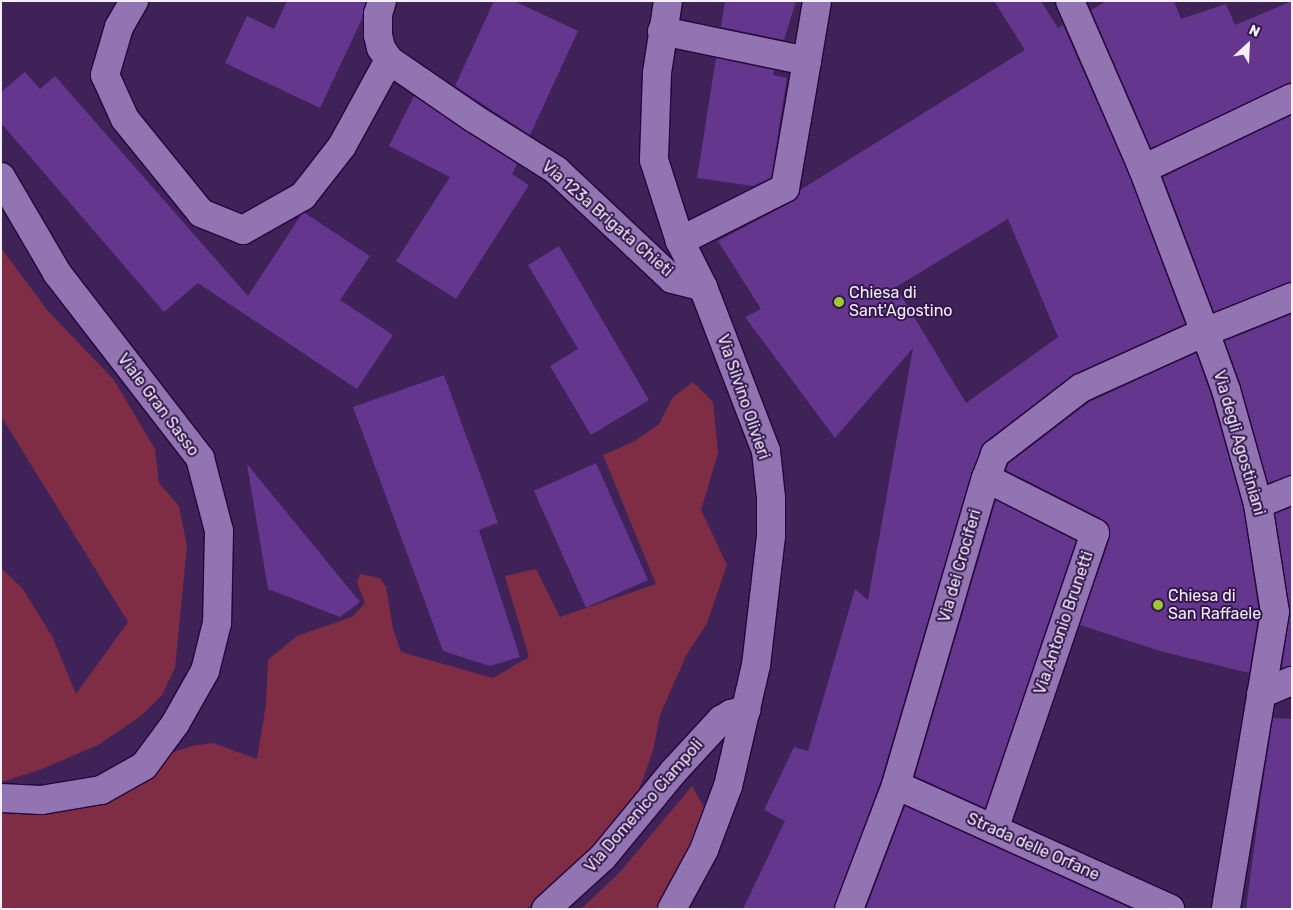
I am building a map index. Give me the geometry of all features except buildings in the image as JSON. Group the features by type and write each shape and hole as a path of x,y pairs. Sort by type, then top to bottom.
{"street":[{"path":"134,1 120,27 105,75 125,119 201,213 243,230 303,196 342,146 389,60 381,48 378,35 378,14 382,1"},
{"name":"Via Silvino Olivieri","path":"668,1 662,31 658,73 654,160 680,240 704,287 766,451 771,498 771,536 763,611 756,665 746,710 724,795 704,850 689,881 672,909"},
{"path":"680,240 785,188 817,1"},
{"name":"Via degli Agostiniani","path":"1076,4 1143,169 1205,332 1226,390 1258,504 1275,612 1226,909"},
{"path":"662,31 807,61"},
{"name":"Via 123a Brigata Chieti","path":"389,60 475,119 556,170 672,279 704,287"},
{"path":"1143,169 1292,98"},
{"name":"Viale Gran Sasso","path":"1,177 57,273 200,458 219,531 216,623 205,671 174,724 144,766 101,790 41,800 1,798"},
{"name":"Via dei Crociferi","path":"849,909 896,785 986,478 995,454 1081,388 1205,332 1292,297"},
{"name":"Via Antonio Brunetti","path":"986,478 1095,533 994,829"},
{"path":"1258,504 1292,490"},
{"path":"1261,694 1292,681"},
{"name":"Via Domenico Ciampoli","path":"546,909 603,857 674,772 721,720 731,714 746,710"},
{"name":"Strada delle Orfane","path":"896,785 1170,909"}],"shaded area":[{"path":"1,248 48,311 114,380 155,449 159,483 179,506 187,546 175,668 162,695 141,716 98,745 42,769 5,781 1,781 1,568 23,589 53,638 76,694 128,622 1,416"},
{"path":"693,382 713,402 718,453 701,510 727,565 707,623 686,656 660,715 653,751 636,798 567,876 526,909 1,909 1,809 192,746 213,743 257,759 266,704 268,660 297,636 352,617 365,603 357,582 360,574 380,578 386,587 393,629 401,652 493,678 529,657 505,576 536,569 560,617 656,584 603,455 635,441 659,424 673,397"},
{"path":"692,786 705,809 695,838 657,909 581,909 620,872"}],"place":[{"name":"Chiesa di Sant'Agostino","path":"839,302"},
{"name":"Chiesa di San Raffaele","path":"1158,605"}]}
